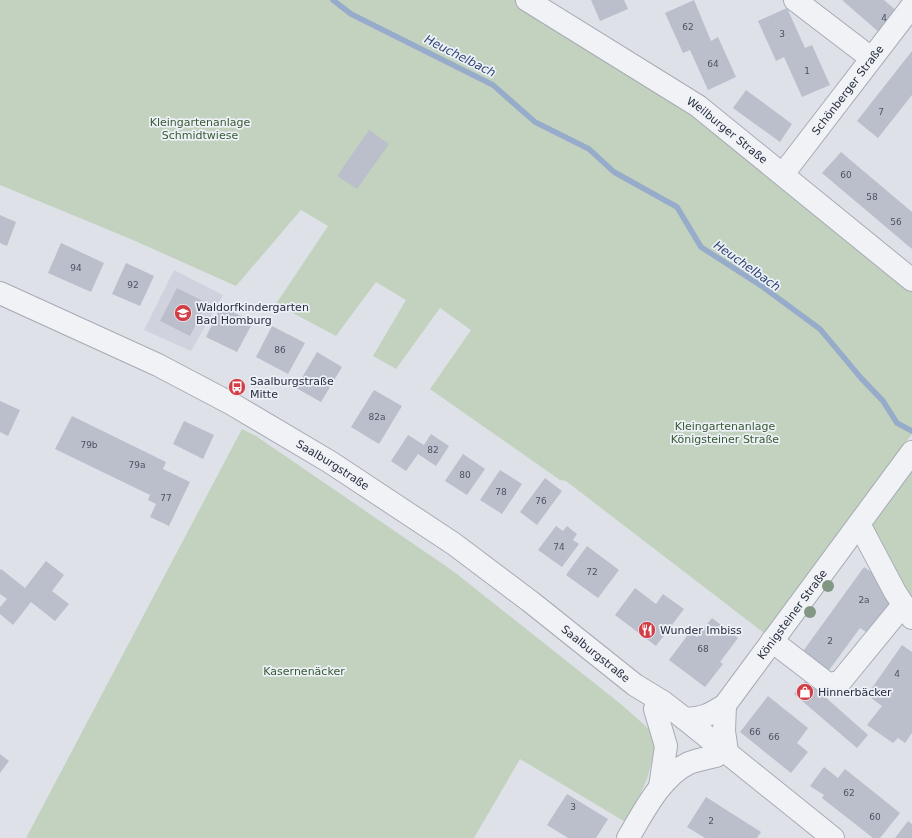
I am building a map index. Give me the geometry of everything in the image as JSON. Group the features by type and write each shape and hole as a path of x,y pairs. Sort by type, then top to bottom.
{"street":[{"name":"Weilburger Straße","path":"527,0 698,106 912,280"},
{"path":"795,0 870,58"},
{"name":"Schönberger Straße","path":"783,174 870,58 912,6"},
{"name":"Saalburgstraße","path":"0,293 158,365 232,404 330,462 395,504 492,572 635,686 663,702 685,718 721,754"},
{"name":"Königsteiner Straße","path":"685,718 695,718 709,715 725,705 912,452"},
{"path":"772,641 828,684 840,682 908,611 895,592 859,524"},
{"name":"Saalburgstraße","path":"635,686 655,709 721,754 833,838"},
{"path":"628,838 660,787 689,763 721,754 725,705"},
{"path":"655,709 666,746 660,787"},
{"name":"Saalburgstraße","path":"721,754 715,761 810,838"}],"shaded area":[{"name":"Waldorfkindergarten Bad Homburg","path":"174,270 223,295 191,351 144,330"}],"green space":[{"path":"0,0 527,0 698,106 912,280 912,434 764,633 566,481 560,480 430,389 471,330 440,308 396,369 373,356 406,300 376,282 336,336 276,304 328,226 301,210 236,286 133,240 0,185"},
{"name":"Kasernenäcker","path":"242,429 256,436 453,571 622,705 649,729 656,746 647,779 627,823 520,759 474,838 26,838"},
{"path":"912,452 912,596 859,524"}],"building":[{"path":"591,0 624,0 628,9 600,21"},
{"path":"694,0 711,41 718,37 736,77 708,90 690,50 683,53 665,13"},
{"path":"842,0 884,0 899,13 881,34"},
{"path":"787,8 805,48 812,45 830,85 802,97 784,57 776,61 758,21"},
{"path":"912,51 912,95 878,138 857,121"},
{"path":"746,90 792,124 780,142 733,108"},
{"path":"369,130 389,144 357,189 337,176"},
{"path":"841,152 912,212 912,249 822,173"},
{"path":"0,215 16,222 7,246 0,243"},
{"path":"61,243 104,263 91,292 48,273"},
{"path":"126,263 154,276 140,306 112,294"},
{"path":"177,288 207,303 190,336 160,321"},
{"path":"221,306 253,322 237,352 206,337"},
{"path":"272,326 305,343 288,374 256,357"},
{"path":"317,352 342,367 321,402 296,388"},
{"path":"374,390 402,406 379,444 351,427"},
{"path":"0,401 20,410 8,436 0,432"},
{"path":"72,416 166,462 163,469 190,482 169,526 150,517 156,504 148,500 150,495 55,449"},
{"path":"184,421 214,435 203,459 173,444"},
{"path":"431,434 449,446 436,466 418,454 406,471 391,461 408,435 424,445"},
{"path":"463,454 485,469 467,495 445,481"},
{"path":"500,470 522,484 502,514 480,500"},
{"path":"545,478 562,491 537,525 520,512"},
{"path":"556,526 563,531 567,526 577,534 573,540 579,544 562,567 538,550"},
{"path":"587,546 619,570 598,598 566,575"},
{"path":"46,561 64,575 52,591 69,604 55,621 31,602 13,625 0,614 0,607 7,599 0,594 0,570 1,569 25,588"},
{"path":"864,567 882,579 890,591 885,598 892,602 869,634 860,628 827,673 801,654"},
{"path":"635,588 656,604 663,594 684,609 656,646 615,615"},
{"path":"712,618 738,638 720,662 723,664 705,687 669,660 690,632 697,637"},
{"path":"902,645 912,652 912,733 905,743 898,738 893,743 867,725 882,706 867,695"},
{"path":"806,680 868,735 857,748 794,694"},
{"path":"768,696 808,728 797,743 808,752 791,773 740,732"},
{"path":"0,754 9,761 0,773"},
{"path":"824,767 838,778 845,769 900,813 880,838 873,838 822,798 824,795 810,786"},
{"path":"567,794 608,819 596,838 568,838 547,825"},
{"path":"706,797 761,832 757,838 705,838 687,827"},
{"path":"908,821 912,824 912,838 895,838"}],"waterway":[{"name":"Heuchelbach","path":"333,0 351,14 493,85 535,122 589,149 614,172 677,207 701,247 763,287 820,329 861,378 883,401 897,423 912,431"}],"place":[{"name":"Waldorfkindergarten Bad Homburg","path":"183,313"},
{"name":"Saalburgstraße Mitte","path":"237,387"},
{"name":"Wunder Imbiss","path":"647,630"},
{"name":"Hinnerbäcker","path":"805,692"}],"park label":[{"name":"Kleingartenanlage Schmidtwiese","path":"200,128"},
{"name":"Kleingartenanlage Königsteiner Straße","path":"725,432"}]}
